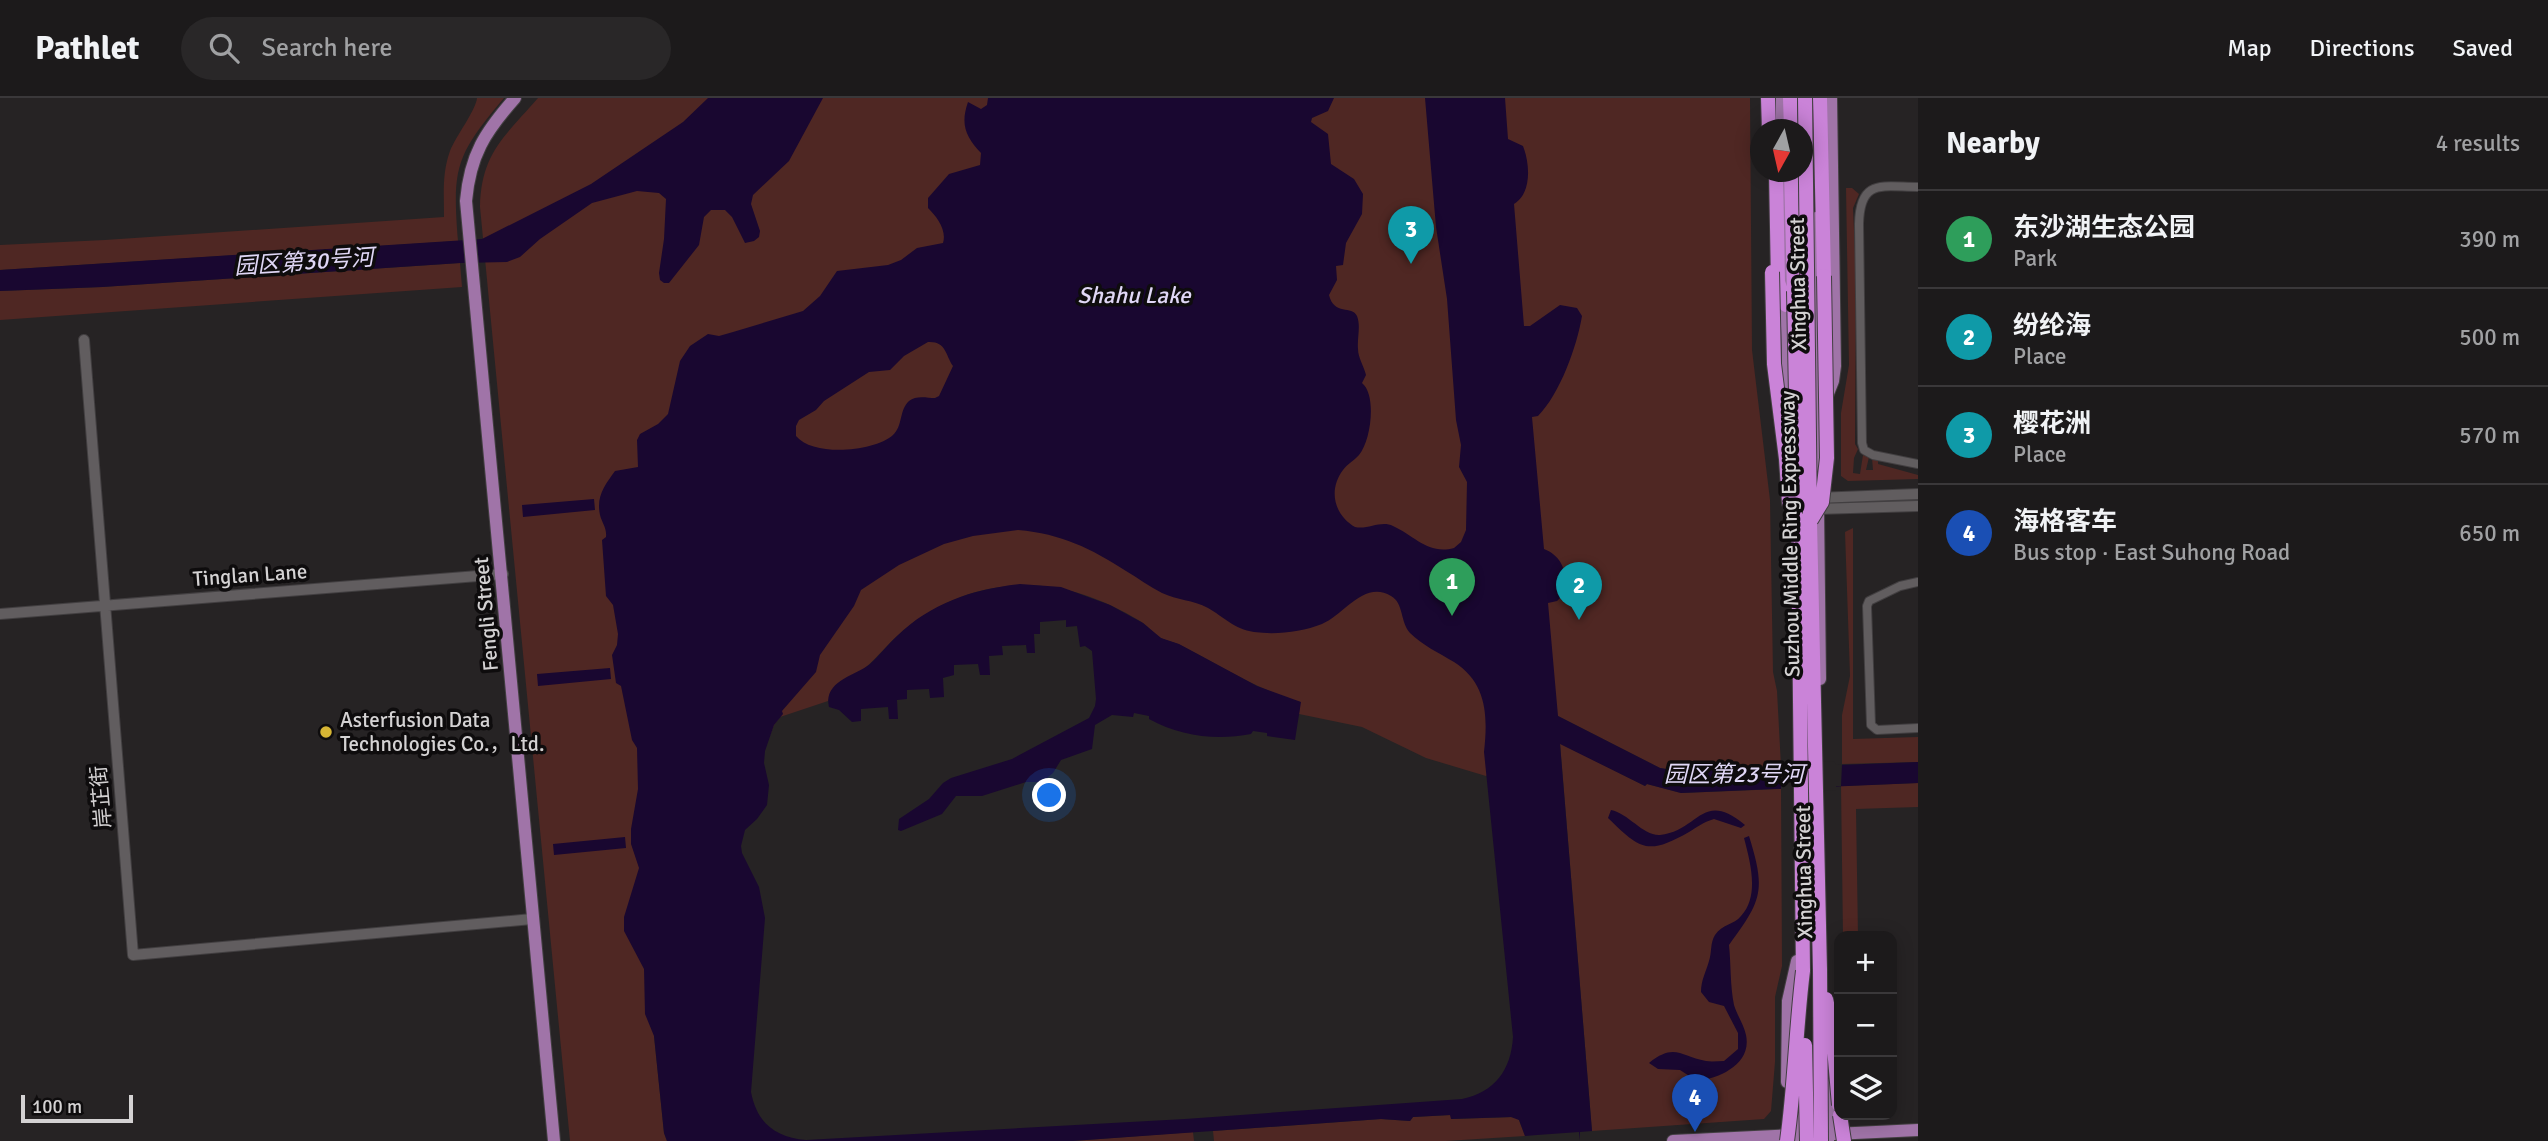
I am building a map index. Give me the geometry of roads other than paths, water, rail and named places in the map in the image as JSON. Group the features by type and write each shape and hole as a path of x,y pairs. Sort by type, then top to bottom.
{"highway":[{"path":"1768,98 1769,119"},
{"path":"1775,98 1776,119"},
{"path":"1790,98 1791,119"},
{"name":"Suzhou Middle Ring Expressway","path":"1805,98 1820,970"},
{"path":"1770,182 1774,364 1789,503 1811,512 1822,502 1827,458 1822,99"},
{"path":"1776,182 1778,282 1786,305"},
{"name":"Suzhou Middle Ring Expressway","path":"1792,182 1811,512 1794,1138"},
{"path":"1820,970 1832,1026 1835,1057"},
{"path":"1820,970 1826,1139"},
{"path":"1841,1120 1844,1141"}],"main road":[{"name":"Fengli Street","path":"515,98 486,134 472,163 466,201 554,1141"},
{"path":"1782,98 1782,119"},
{"name":"Xinghua Street","path":"1822,99 1835,366 1833,381 1819,416 1820,479 1811,512 1822,765 1826,1139"},
{"name":"Xinghua Street","path":"1783,182 1794,505 1794,788 1800,966"},
{"path":"1673,1141 1826,1139 1918,1130"}],"street":[{"path":"1918,187 1883,187 1870,191 1860,202 1859,224 1862,443 1864,450 1873,455 1918,464"},
{"name":"岸芷街","path":"84,340 133,955 532,919"},
{"path":"1811,512 1918,494"},
{"path":"1794,505 1811,512 1918,506"},
{"name":"Tinglan Lane","path":"0,614 503,574"},
{"path":"1918,582 1900,586 1869,601 1867,606 1871,725 1877,730 1918,728"}],"water":[{"name":"园区第30号河","path":"708,98 823,98 789,161 753,195 751,204 760,231 759,237 745,243 732,217 725,210 711,210 704,217 699,245 669,283 660,280 659,273 666,199 659,193 637,191 592,203 540,239 520,257 507,262 0,291 0,270 482,239 591,184 683,122"},
{"name":"Shahu Lake","path":"988,98 1334,98 1328,111 1312,118 1311,122 1328,134 1331,164 1354,179 1363,194 1362,214 1346,243 1343,265 1336,266 1337,280 1329,295 1335,306 1357,316 1358,352 1366,375 1362,383 1370,397 1371,407 1367,440 1359,455 1338,478 1336,502 1342,516 1355,527 1388,524 1429,547 1445,549 1454,548 1461,542 1466,530 1467,482 1459,467 1461,445 1456,420 1447,299 1436,227 1425,98 1505,98 1508,139 1523,146 1528,169 1527,186 1514,204 1524,326 1530,326 1560,305 1577,308 1582,316 1572,355 1560,383 1546,407 1538,416 1532,417 1544,549 1556,557 1565,574 1564,594 1557,601 1548,603 1558,716 1660,768 1678,771 1918,762 1918,783 1681,793 1647,784 1645,786 1560,744 1592,1131 1580,1132 1580,1141 1537,1141 1537,1135 1525,1136 1519,1120 1511,1117 1451,1119 1450,1115 1413,1117 1410,1121 1381,1119 1072,1141 667,1141 654,1036 645,1014 644,969 624,931 624,917 639,868 631,844 638,789 637,748 632,740 621,686 616,683 612,655 618,634 613,605 606,596 602,540 606,534 600,515 600,496 615,471 638,467 637,440 640,434 658,424 668,414 680,361 690,346 708,334 719,336 803,311 820,296 837,271 888,265 901,260 917,248 943,243 942,229 928,208 928,198 949,174 980,165 981,153 968,136 965,117 968,102 981,109 987,105","holes":["928,342 942,346 953,366 939,396 918,397 909,401 893,435 872,445 844,450 816,447 804,443 796,436 799,420 816,410 824,401 869,372 890,370 904,356","1018,530 1075,543 1162,593 1202,605 1235,625 1254,632 1280,633 1314,627 1330,620 1363,595 1381,592 1398,603 1410,633 1465,670 1479,690 1485,713 1484,752 1513,1037 1509,1060 1492,1085 1474,1096 1462,1099 1185,1119 806,1140 785,1136 763,1120 751,1092 765,918 759,887 741,846 745,830 767,805 769,785 764,763 765,751 774,725 783,714 782,711 816,672 820,655 854,606 861,590 899,565 944,544 973,536"]},
{"path":"594,499 595,510 523,517 522,505"},
{"path":"1020,584 1061,587 1110,605 1143,623 1161,638 1179,644 1257,686 1301,702 1295,740 1253,731 1251,734 1238,736 1198,736 1173,730 1149,719 1149,716 1134,713 1133,717 1112,715 1095,725 1092,749 1061,760 1053,773 1042,782 1026,782 982,796 956,796 942,814 898,830 899,819 929,799 951,778 1012,759 1089,718 1096,699 1092,651 1085,646 1080,647 1077,626 1066,627 1066,620 1040,622 1040,634 1034,634 1035,653 1027,653 1026,645 1002,646 1003,655 989,656 990,675 980,675 978,664 954,665 954,675 943,678 944,697 930,698 929,689 907,690 907,699 897,700 898,719 889,719 888,707 861,709 861,721 852,722 839,710 829,707 828,698 831,691 842,680 870,664 910,624 938,606 969,594"},
{"path":"610,668 611,679 538,686 537,674"},
{"path":"1611,810 1648,832 1660,835 1684,827 1709,811 1731,815 1745,825 1741,828 1714,819 1675,840 1645,846 1628,837 1608,818"},
{"path":"1749,836 1758,870 1758,894 1748,917 1729,945 1733,998 1747,1045 1739,1062 1732,1068 1715,1077 1697,1081 1680,1070 1658,1069 1649,1063 1665,1053 1672,1052 1706,1061 1724,1061 1738,1049 1738,1033 1724,1006 1709,1002 1701,988 1715,935 1738,919 1750,899 1752,878 1744,838"},
{"path":"625,837 626,848 554,855 553,844"}],"place":[{"name":"樱花洲","path":"1411,264"},
{"name":"东沙湖生态公园","path":"1452,616"},
{"name":"纷纶海","path":"1579,620"},
{"name":"Asterfusion Data Technologies Co.，Ltd.","path":"326,732"},
{"name":"海格客车","path":"1695,1132"}],"water label":[{"name":"园区第23号河","path":"1734,774"}]}
